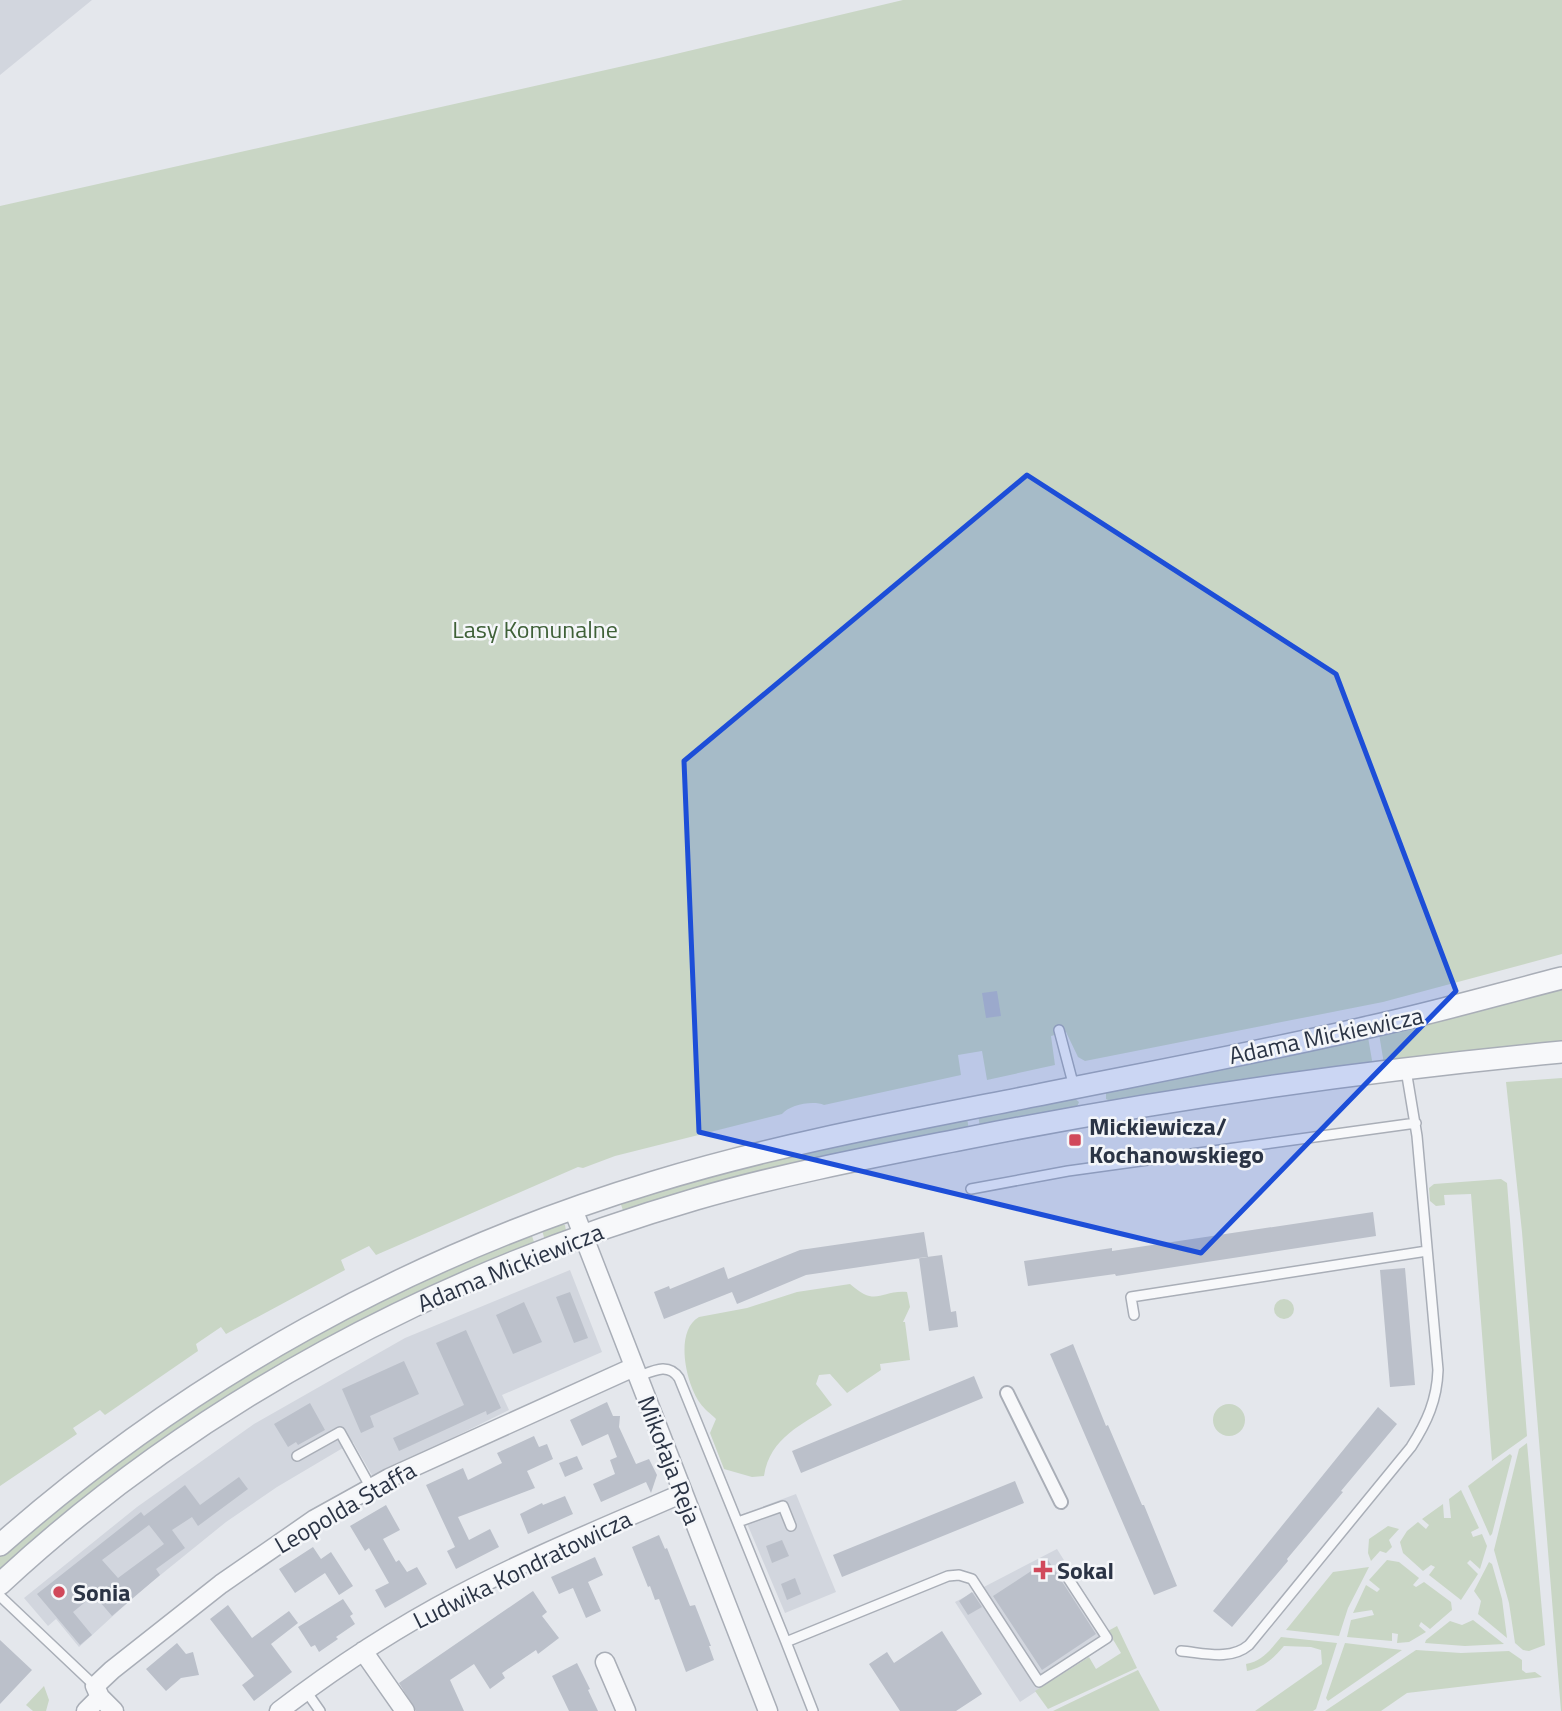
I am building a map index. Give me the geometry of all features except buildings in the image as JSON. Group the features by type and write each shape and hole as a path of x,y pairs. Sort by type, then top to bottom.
{"street":[{"name":"Adama Mickiewicza","path":"0,1545 134,1437 228,1374 301,1331 409,1275 573,1209 651,1182 777,1148 1373,1026 1562,978"},
{"name":"Adama Mickiewicza","path":"0,1584 55,1535 144,1465 204,1423 278,1377 337,1343 411,1307 474,1278 583,1236 701,1198 792,1175 1093,1113 1406,1070 1562,1052"},
{"path":"1081,1086 1093,1113"},
{"name":"Mikołaja Reja","path":"573,1209 768,1711"},
{"name":"Leopolda Staffa","path":"86,1711 98,1691 221,1584 315,1519 370,1488 636,1372"},
{"path":"1007,1393 1061,1502"},
{"name":"Ludwika Kondratowicza","path":"279,1711 363,1651 458,1595 525,1562 683,1493"},
{"path":"363,1651 405,1711"},
{"path":"605,1662 626,1711"},
{"path":"98,1691 114,1711"}],"lane":[{"path":"1059,1030 1081,1086"},
{"path":"1181,1651 1227,1655 1239,1652 1249,1645 1396,1466 1420,1433 1434,1404 1438,1382 1416,1123 1406,1070"},
{"path":"971,1189 1068,1171 1416,1123"},
{"path":"1134,1315 1131,1297 1427,1251"},
{"path":"636,1372 664,1368 676,1374 814,1711"},
{"path":"297,1455 340,1432 370,1488"},
{"path":"738,1522 783,1506 791,1526"},
{"path":"786,1642 948,1576 967,1576 972,1579 1039,1682 1107,1638 1064,1572"},
{"path":"0,1596 98,1691"},
{"path":"306,1691 320,1711"}],"highlighted area":[{"path":"1027,475 1336,674 1456,991 1201,1253 699,1132 684,761"}],"shaded area":[{"path":"0,0 92,0 0,75"},
{"path":"570,1270 602,1352 502,1395 509,1410 373,1477 353,1442 277,1487 226,1522 137,1594 79,1647 56,1619 48,1626 24,1598 137,1507 254,1424 405,1338"},
{"path":"796,1494 836,1592 785,1613 743,1514"},
{"path":"1057,1549 1114,1640 1020,1702 955,1602"}],"green space":[{"name":"Lasy Komunalne","path":"903,0 1562,0 1562,954 1383,1002 1085,1061 1078,1057 1066,1032 1051,1036 1055,1065 987,1080 982,1051 958,1055 961,1075 824,1105 801,1104 782,1114 615,1156 583,1168 578,1167 376,1255 369,1246 341,1260 345,1270 226,1334 221,1327 196,1344 198,1351 105,1415 100,1410 73,1428 77,1434 0,1486 0,206 659,58"},
{"path":"1562,987 1562,1044 1384,1064 1379,1034"},
{"path":"1368,1037 1373,1066 1112,1102 1106,1099 1106,1092"},
{"path":"1562,1078 1561,1711 1522,1232 1506,1082"},
{"path":"1073,1097 1079,1102 1077,1107 980,1127 978,1115"},
{"path":"967,1118 969,1130 624,1213 620,1202 746,1165"},
{"path":"1501,1179 1507,1183 1527,1436 1492,1461 1471,1194 1444,1195 1445,1205 1436,1206 1430,1201 1429,1188 1434,1184"},
{"path":"558,1224 565,1225 566,1231 545,1241 542,1230"},
{"path":"531,1233 535,1245 409,1298 0,1572 0,1556 144,1439 272,1357 403,1288"},
{"path":"850,1284 873,1297 907,1292 910,1307 903,1322 910,1360 880,1364 881,1370 847,1393 830,1374 819,1375 816,1384 832,1405 789,1433 780,1442 767,1463 764,1476 752,1477 724,1469 710,1433 716,1419 700,1403 690,1384 687,1371 685,1345 691,1324 699,1317 747,1308 797,1292"},
{"path":"1284,1299 1291,1302 1294,1309 1291,1316 1284,1319 1277,1316 1274,1309 1277,1302"},
{"path":"1229,1404 1241,1408 1245,1420 1241,1432 1229,1436 1217,1432 1213,1420 1217,1408"},
{"path":"1527,1443 1545,1645 1529,1651 1523,1650 1515,1643 1509,1603 1494,1550 1519,1449"},
{"path":"1510,1454 1512,1456 1490,1536 1468,1486"},
{"path":"1461,1490 1479,1528 1471,1532 1473,1537 1482,1534 1487,1546 1480,1569 1470,1560 1467,1563 1478,1574 1461,1600 1429,1575 1435,1567 1431,1565 1423,1571 1403,1553 1400,1542 1407,1531 1418,1522 1426,1529 1429,1525 1422,1519 1443,1504 1444,1518 1451,1518 1449,1499"},
{"path":"1388,1526 1399,1529 1389,1540 1392,1547 1386,1553 1380,1551 1371,1561 1368,1553 1369,1539"},
{"path":"1387,1560 1399,1562 1419,1578 1413,1585 1416,1587 1424,1582 1451,1602 1452,1610 1430,1629 1421,1622 1419,1626 1426,1632 1409,1642 1397,1643 1398,1634 1392,1633 1392,1641 1347,1637 1351,1620 1374,1615 1372,1610 1353,1613 1366,1585 1377,1592 1380,1589 1369,1580"},
{"path":"1489,1562 1492,1564 1502,1599 1507,1638 1478,1614 1481,1601 1474,1591"},
{"path":"1369,1567 1348,1608 1339,1636 1286,1630 1333,1572"},
{"path":"1473,1620 1504,1644 1465,1646 1425,1643 1450,1621 1462,1625"},
{"path":"1117,1626 1137,1668 1048,1709 1035,1691 1089,1657 1096,1669 1121,1653 1108,1631"},
{"path":"1281,1637 1337,1643 1316,1709 1313,1711 1255,1711 1322,1664 1321,1650 1284,1646 1268,1662 1247,1671 1246,1664 1262,1658"},
{"path":"1345,1643 1402,1650 1328,1701 1326,1698"},
{"path":"1416,1650 1461,1653 1509,1651 1522,1660 1522,1670 1526,1673 1535,1672 1542,1677 1407,1693 1381,1711 1325,1711"},
{"path":"1138,1670 1160,1711 1053,1711"},
{"path":"44,1686 49,1700 46,1711 33,1711 26,1705"}],"place":[{"name":"Mickiewicza/ Kochanowskiego","path":"1075,1140"},
{"name":"Sokal","path":"1043,1570"},
{"name":"Sonia","path":"59,1592"}]}
